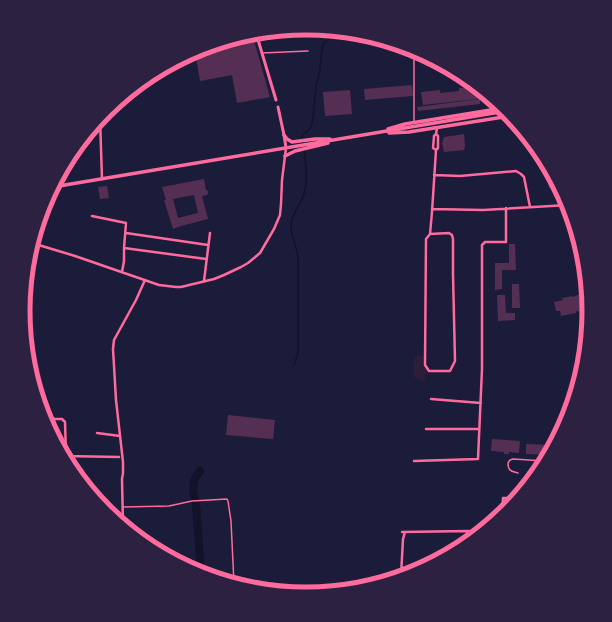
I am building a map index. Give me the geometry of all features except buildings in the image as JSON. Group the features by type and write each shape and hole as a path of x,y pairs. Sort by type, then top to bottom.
{"main road":[{"path":"373,133 414,122 494,109"},
{"path":"486,111 487,120"},
{"path":"60,186 286,148 297,144 346,138 497,112"},
{"path":"373,133 406,132 502,117"},
{"path":"284,135 289,141 297,144"},
{"path":"285,156 316,142 346,138"}],"street":[{"path":"258,39 276,100"},
{"path":"38,245 159,285 176,287 224,275 248,263 260,253 274,229 280,215 286,148 278,107"},
{"path":"100,127 102,179"},
{"path":"430,234 449,233 452,235 453,239 455,361 450,371 429,371 425,365 426,239 430,234 436,150 433,148 434,136 437,128"},
{"path":"434,175 460,176 516,171 524,177 530,206"},
{"path":"432,209 483,210 561,205"},
{"path":"414,461 478,459 482,369 482,245 485,242 506,242 506,208"},
{"path":"92,216 126,223 122,272"},
{"path":"126,233 208,245"},
{"path":"204,281 210,233"},
{"path":"124,248 206,259"},
{"path":"123,518 123,468 113,349 114,340 145,280"},
{"path":"431,399 481,402"},
{"path":"52,419 62,419 65,422 65,445"},
{"path":"426,429 480,429"},
{"path":"97,433 120,436"},
{"path":"72,456 119,457"},
{"path":"503,504 503,498 509,498"},
{"path":"401,570 403,532 472,531"}],"lane":[{"path":"262,53 308,51"},
{"path":"414,57 414,122"},
{"path":"518,473 510,471 508,468 508,463 510,460 537,461"},
{"path":"123,507 169,506 192,501 228,500 231,521 234,578"}],"shaded area":[{"path":"414,356 423,356 423,366 427,371 424,382 414,377"}],"waterway":[{"path":"303,145 302,135 309,130 312,124 316,86 320,70 323,44 332,36"},
{"path":"294,365 298,353 298,258 291,225 295,211 302,199 306,187 306,163 304,150"},
{"path":"200,471 194,480 193,491 196,505 200,566"}]}
